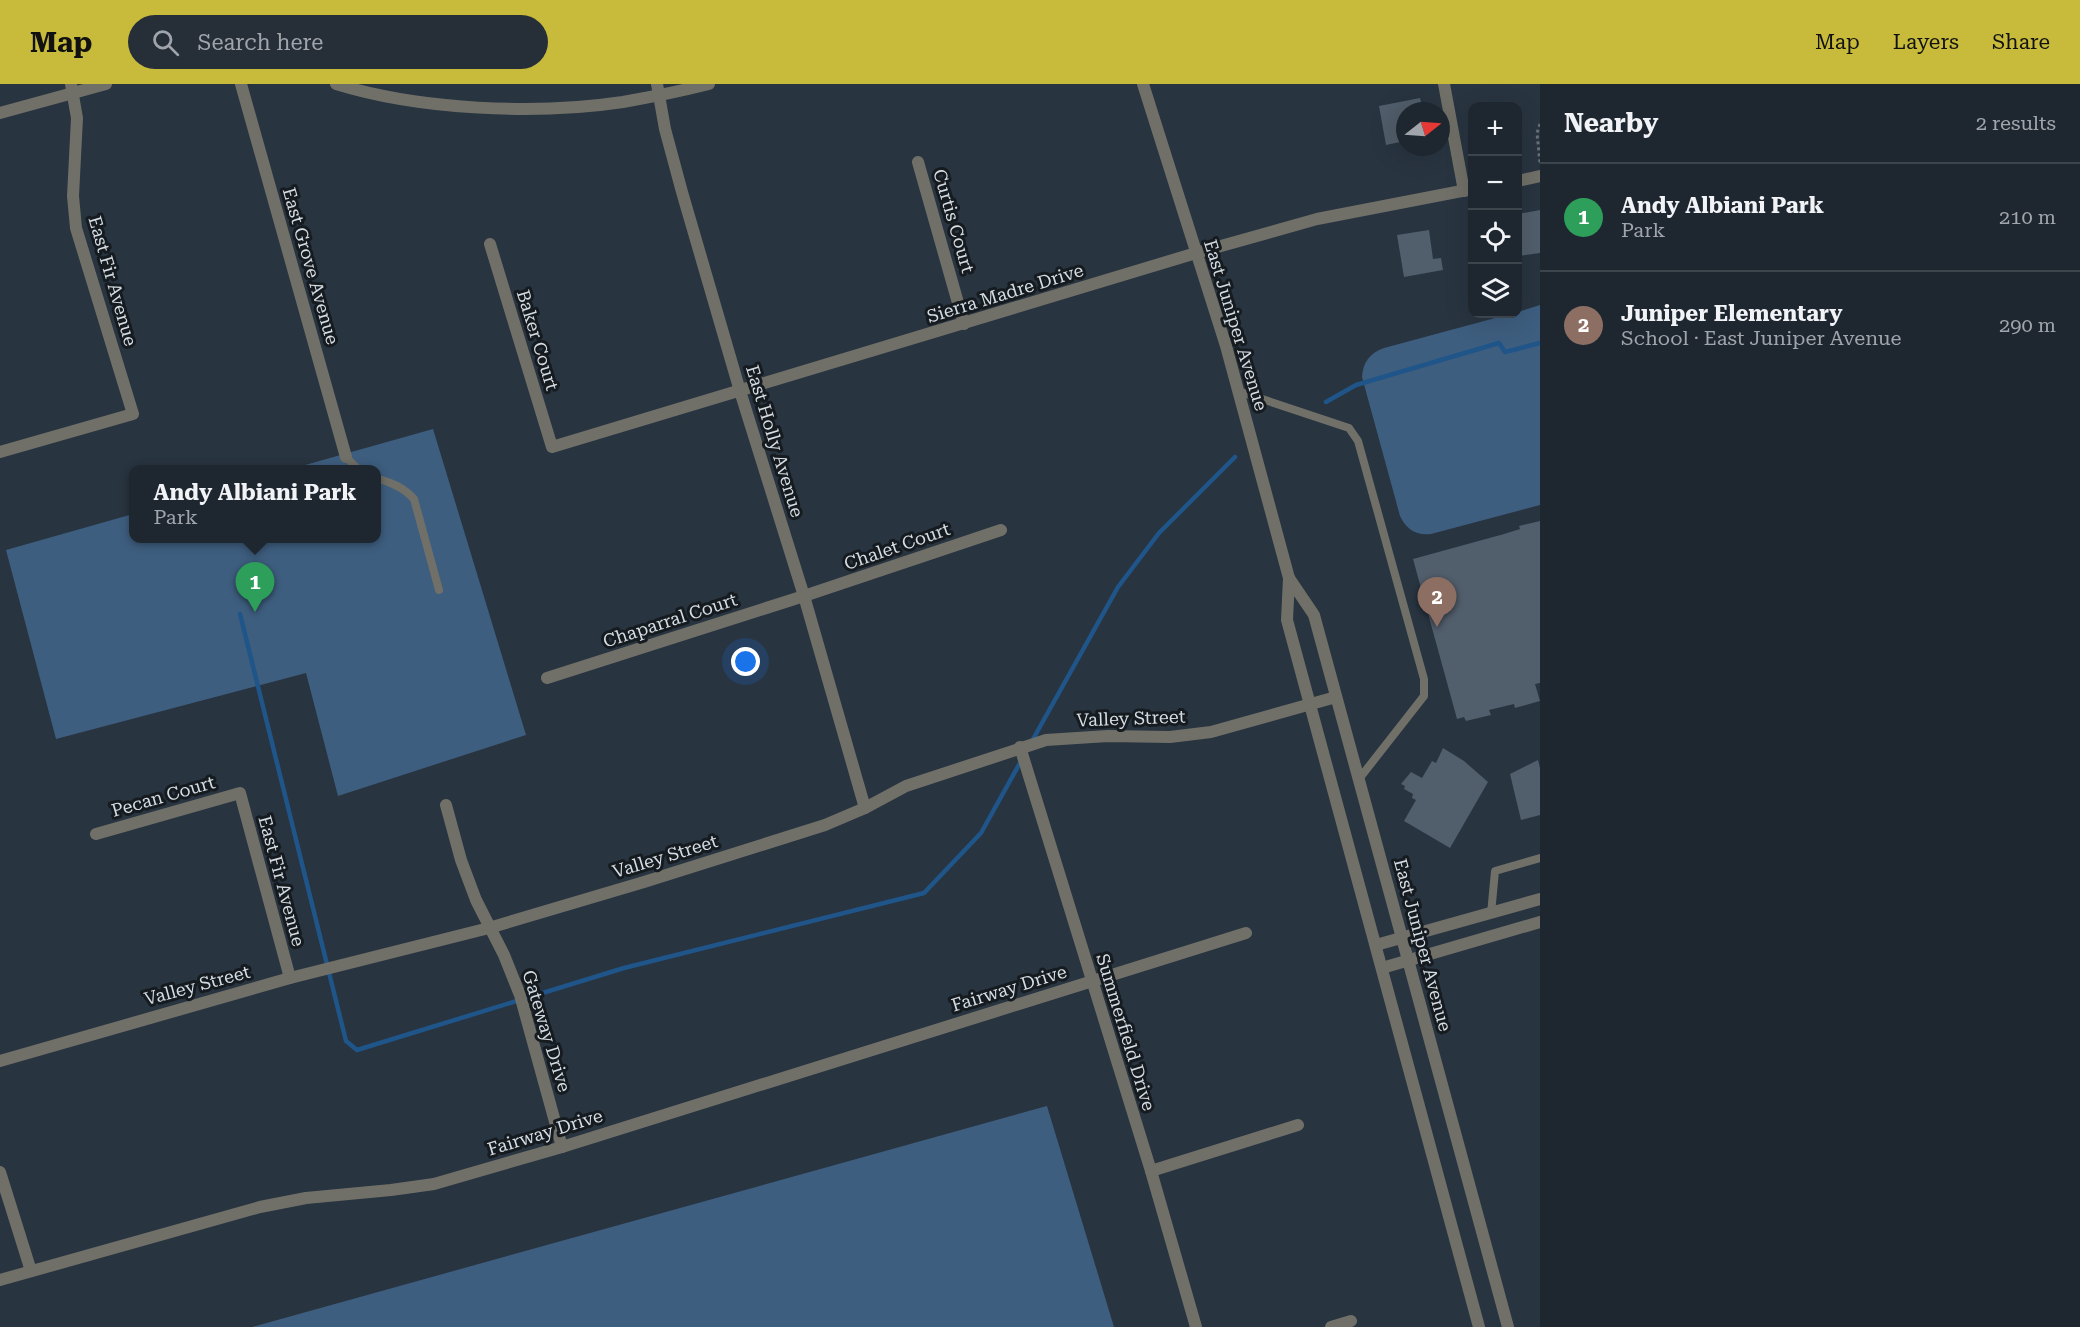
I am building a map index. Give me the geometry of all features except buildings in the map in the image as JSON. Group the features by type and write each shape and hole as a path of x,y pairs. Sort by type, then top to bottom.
{"street":[{"path":"0,113 72,88 106,84"},
{"name":"East Grove Avenue","path":"241,84 346,457"},
{"path":"336,84 356,90 427,102 484,107 543,108 622,102 658,90 709,84"},
{"name":"East Juniper Avenue","path":"1143,84 1238,391 1289,578 1287,620 1479,1327"},
{"path":"1444,84 1468,190"},
{"name":"East Fir Avenue","path":"0,452 133,414 76,228 73,196 77,118 72,88"},
{"name":"East Holly Avenue","path":"658,90 665,129 682,192 740,391 804,596 865,808"},
{"name":"Curtis Court","path":"918,162 964,324"},
{"path":"1522,180 1540,176"},
{"name":"Sierra Madre Drive","path":"552,447 1196,253 1317,219 1468,190"},
{"name":"Baker Court","path":"490,244 552,447"},
{"name":"Chalet Court","path":"804,596 1001,530"},
{"name":"East Juniper Avenue","path":"1289,578 1314,615 1508,1327"},
{"name":"Chaparral Court","path":"547,678 804,596"},
{"name":"Valley Street","path":"0,1060 290,978 489,928 825,825 865,808 906,786 1020,747 1046,740 1072,737 1108,735 1170,737 1211,732 1336,697"},
{"name":"Summerfield Drive","path":"1020,747 1197,1327"},
{"name":"East Fir Avenue","path":"240,793 290,978"},
{"name":"Pecan Court","path":"96,834 240,793"},
{"name":"Gateway Drive","path":"446,805 461,860 520,995 562,1147"},
{"path":"1376,945 1540,899"},
{"path":"1382,968 1540,922"},
{"name":"Fairway Drive","path":"0,1280 260,1207 306,1198 434,1184 562,1147 1246,933"},
{"path":"1150,1171 1298,1125"},
{"path":"0,1172 31,1271"},
{"path":"1331,1327 1351,1321"}],"lane":[{"path":"1238,391 1349,428 1358,441 1424,680 1424,696 1359,779"},
{"path":"346,457 354,465"},
{"path":"381,479 405,490 414,499 439,590"},
{"path":"1491,914 1495,871 1540,858"}],"path":[{"path":"1540,124 1536,133 1540,163"}],"shaded area":[{"path":"1540,305 1540,505 1431,534 1412,531 1400,516 1362,377 1364,367 1371,355 1384,348 1495,318 1522,318 1522,311"},
{"path":"433,429 526,735 338,796 306,673 56,739 6,550 129,515 129,543 381,543 381,465 305,465"},
{"path":"1047,1106 1114,1327 252,1327"}],"waterway":[{"path":"1326,402 1356,385 1499,343 1505,352 1540,343"},
{"path":"1032,741 1118,587 1159,533 1235,457"},
{"path":"240,614 346,1041 357,1050 624,968 924,893 981,833 1021,761"}],"place":[{"name":"Andy Albiani Park","path":"255,612"},
{"name":"Juniper Elementary","path":"1437,627"}]}
